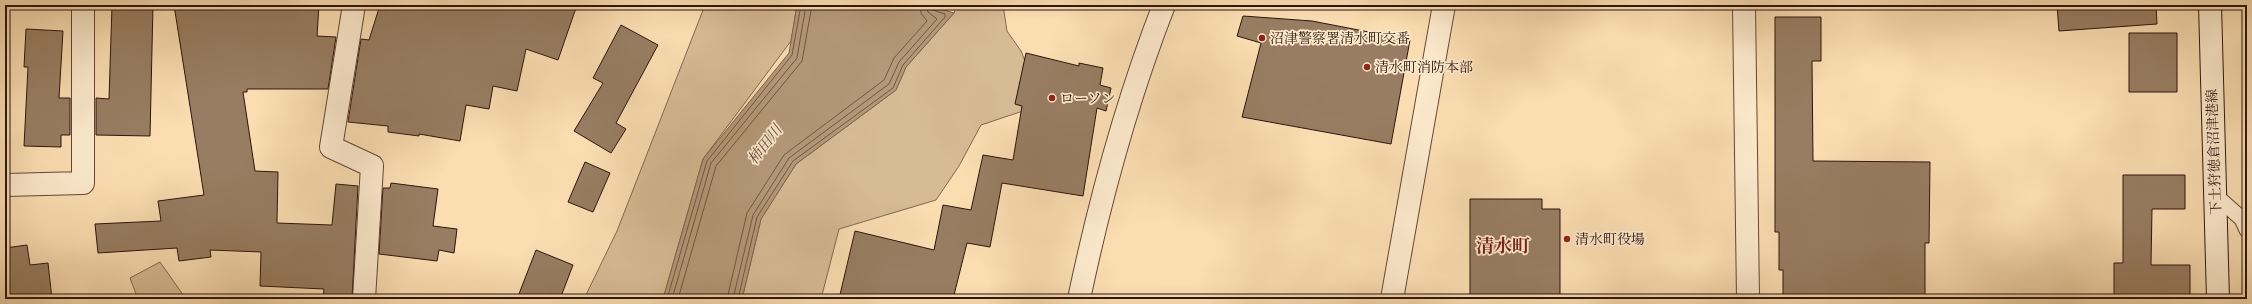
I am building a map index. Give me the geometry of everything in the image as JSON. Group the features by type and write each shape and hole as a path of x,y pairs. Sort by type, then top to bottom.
{"street":[{"path":"5,185 83,183 83,5"},
{"path":"354,5 331,147 372,166 364,299"},
{"path":"1079,299 1111,169 1144,58 1164,5"},
{"path":"1392,299 1444,5"},
{"path":"1744,5 1748,299"},
{"name":"下土狩徳倉沼津港線","path":"2210,5 2218,299"}],"lane":[{"path":"2216,196 2242,219 2247,230"}],"shaded area":[{"path":"705,5 797,5 791,41 703,159 663,299 584,299 617,231"},
{"path":"957,5 1003,5 1007,31 1021,51 1032,78 1032,108 981,125 959,166 936,200 839,229 821,299 742,299 761,219 796,164 896,90 906,67 954,13"},
{"path":"160,262 186,299 138,299 130,278"}],"water":[{"name":"柿田川","path":"797,5 929,5 954,13 906,67 896,90 796,164 761,219 742,299 663,299 703,159 789,53"}],"building":[{"path":"112,5 153,5 150,136 96,135 96,98 109,99"},
{"path":"174,5 319,5 317,36 336,37 328,89 247,89 247,92 243,92 255,171 278,172 277,223 332,225 336,184 358,186 352,299 323,299 324,289 260,286 261,252 210,250 211,257 179,261 177,248 98,253 95,224 161,221 158,201 204,195"},
{"path":"380,5 577,5 558,60 526,49 517,91 493,86 489,109 466,105 460,141 419,134 419,136 388,132 388,126 348,122 361,39 369,40"},
{"path":"2057,5 2156,5 2157,24 2059,31"},
{"path":"1243,16 1312,21 1410,40 1391,144 1242,117 1261,43 1237,36"},
{"path":"1775,17 1821,17 1821,61 1812,61 1813,161 1930,162 1929,243 1925,243 1925,299 1783,299 1783,270 1779,270 1779,232 1775,232"},
{"path":"621,25 658,45 616,123 626,129 611,153 574,131 603,83 593,78"},
{"path":"26,29 63,31 59,98 70,98 70,135 61,135 61,147 24,146 28,67 24,67"},
{"path":"2129,33 2177,33 2177,92 2129,92"},
{"path":"1026,53 1079,66 1079,63 1103,68 1100,85 1111,88 1106,111 1097,108 1083,196 1002,183 990,247 967,243 953,299 839,299 855,231 934,250 943,205 971,210 983,155 1013,160 1022,106 1015,104"},
{"path":"585,162 610,173 593,212 568,202"},
{"path":"2123,175 2185,175 2185,209 2152,209 2151,265 2190,265 2190,296 2114,297 2114,263 2123,263"},
{"path":"391,183 438,189 433,226 457,229 454,253 439,250 437,261 379,254 383,188 390,188"},
{"path":"1470,199 1542,199 1542,209 1560,209 1560,299 1470,299"},
{"path":"27,245 30,265 48,263 52,299 5,299 5,248"},
{"path":"536,250 573,265 560,299 517,299"}],"place":[{"name":"沼津警察署清水町交番","path":"1262,38"},
{"name":"清水町消防本部","path":"1367,67"},
{"name":"ローソン","path":"1052,98"},
{"name":"清水町役場","path":"1567,239"}],"district":[{"name":"清水町","path":"1503,246"}]}
